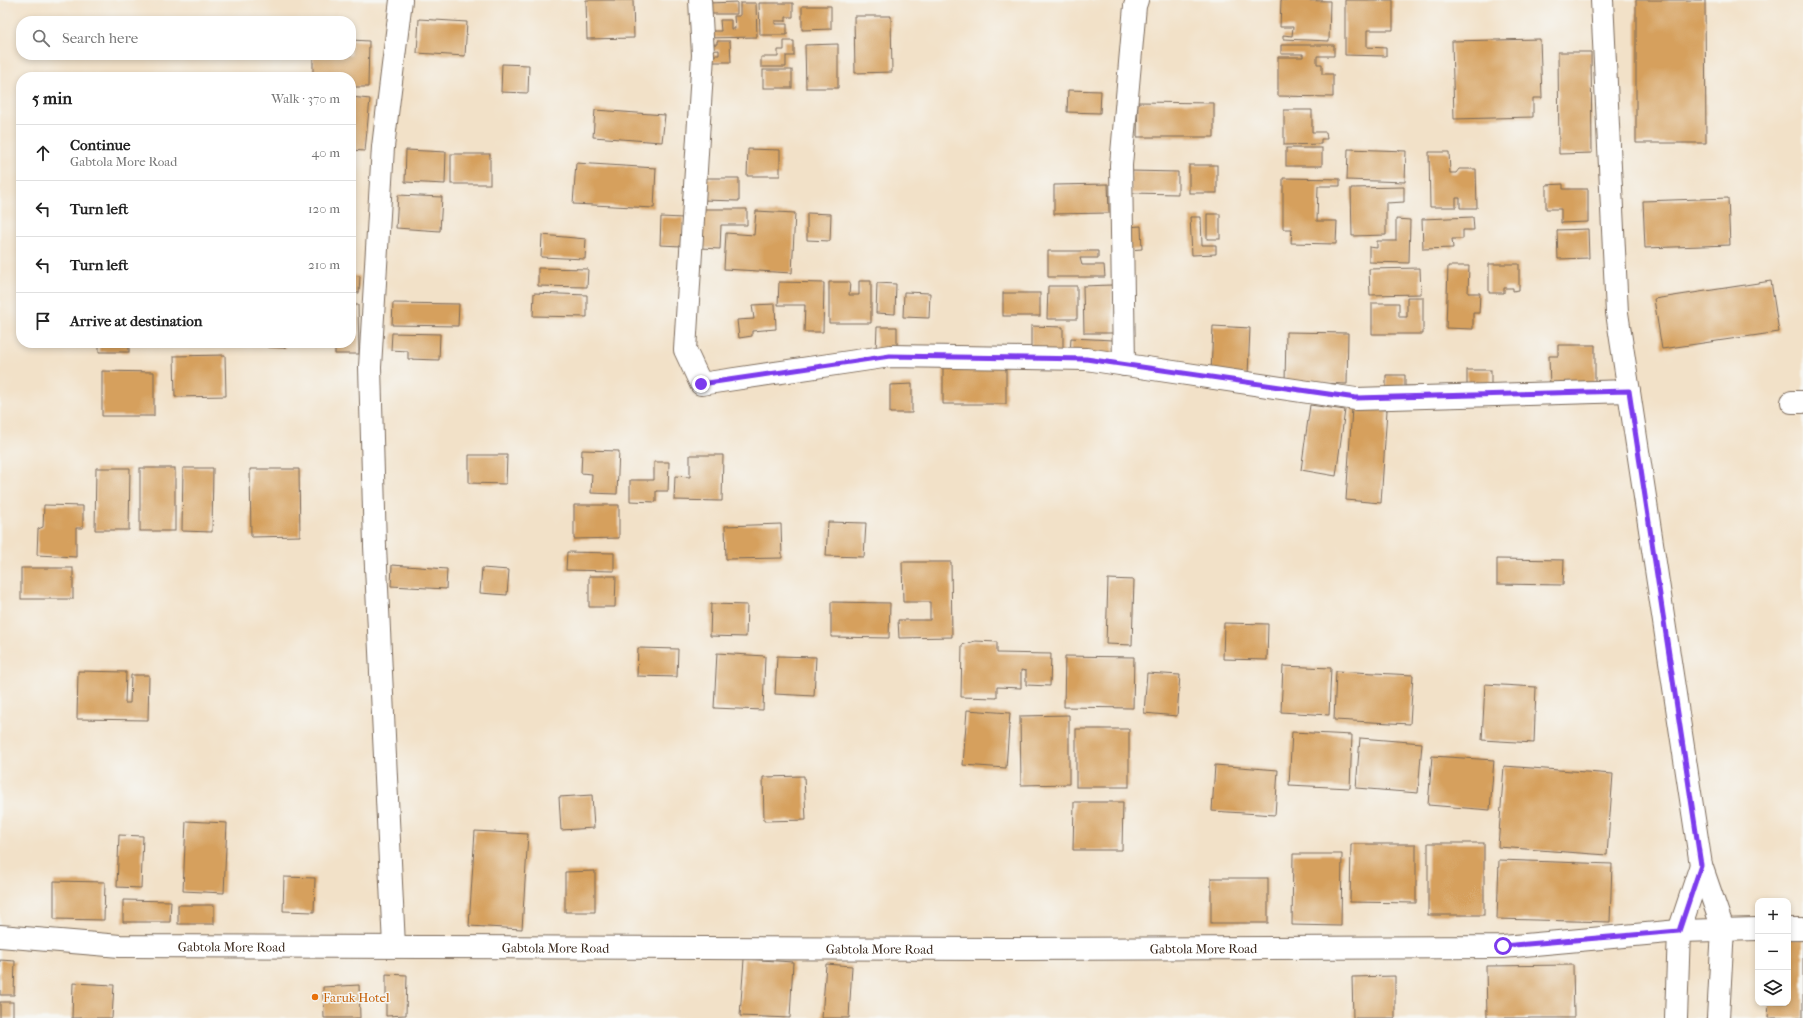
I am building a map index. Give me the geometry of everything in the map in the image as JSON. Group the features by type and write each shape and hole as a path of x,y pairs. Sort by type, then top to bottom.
{"street":[{"path":"394,946 375,546 370,367 382,147 401,0"},
{"path":"700,0 703,55 685,350 701,384 890,356 1086,359 1356,398 1629,391"},
{"path":"1124,365 1120,165 1135,6 1137,0"},
{"path":"1602,0 1618,313 1701,865 1723,929 1718,1018"},
{"path":"1676,1018 1679,931 1701,865"},
{"name":"Gabtola More Road","path":"0,936 120,946 1008,949 1495,947 1679,931 1755,929"},
{"path":"1791,929 1803,929"}],"building":[{"path":"586,0 633,0 634,38 587,39"},
{"path":"1281,0 1330,1 1329,41 1283,39 1283,35 1292,36 1293,27 1280,27"},
{"path":"1345,0 1393,0 1393,30 1367,30 1367,47 1386,48 1386,56 1345,55"},
{"path":"1636,0 1705,0 1706,143 1636,143"},
{"path":"737,2 737,14 708,14 708,3"},
{"path":"740,3 756,3 757,37 708,38 708,31 721,31 720,20 731,20 731,29 735,29 734,16 740,16"},
{"path":"759,3 793,3 793,17 786,17 786,21 775,21 775,24 787,24 787,35 760,35"},
{"path":"802,6 831,6 831,29 802,30"},
{"path":"854,16 891,16 892,72 855,73"},
{"path":"419,19 467,22 465,56 417,53"},
{"path":"1540,39 1542,98 1533,98 1533,117 1454,119 1452,41"},
{"path":"356,40 369,41 368,87 356,87 356,72 313,72 313,60 356,60"},
{"path":"717,41 730,41 731,62 710,62 709,55 719,55 719,50 707,51 707,45 717,44"},
{"path":"784,41 794,41 794,56 786,56 786,67 761,67 761,57 778,57 778,50 784,50"},
{"path":"838,44 838,88 806,88 805,45"},
{"path":"1281,45 1334,45 1334,56 1317,56 1317,64 1322,64 1322,74 1333,74 1333,97 1278,96 1278,57 1303,57 1303,54 1281,54"},
{"path":"1558,52 1591,52 1592,153 1559,154"},
{"path":"502,64 529,65 528,93 501,92"},
{"path":"763,70 792,70 792,88 763,88"},
{"path":"1068,90 1101,91 1100,113 1067,112"},
{"path":"356,98 370,99 365,151 356,150"},
{"path":"1138,102 1214,103 1214,137 1137,137"},
{"path":"595,110 665,115 662,142 593,137"},
{"path":"1284,110 1312,110 1312,132 1326,132 1327,139 1321,139 1321,144 1284,145"},
{"path":"1286,148 1322,148 1322,166 1286,166"},
{"path":"748,149 780,150 780,176 747,176"},
{"path":"1348,149 1406,151 1405,182 1347,180"},
{"path":"406,150 446,152 445,184 405,182"},
{"path":"1429,152 1449,152 1450,173 1456,173 1459,169 1476,169 1477,208 1460,208 1460,198 1456,198 1456,207 1430,207"},
{"path":"451,154 490,154 490,184 451,184"},
{"path":"576,163 656,168 654,208 573,204"},
{"path":"1189,165 1217,165 1217,193 1189,193"},
{"path":"1131,171 1178,172 1178,194 1131,193"},
{"path":"702,178 739,178 739,201 702,200"},
{"path":"1283,178 1340,179 1340,186 1318,186 1317,221 1337,221 1336,244 1291,243 1292,229 1283,229"},
{"path":"1108,184 1109,213 1054,214 1054,185"},
{"path":"1563,184 1563,189 1588,189 1588,222 1561,223 1561,209 1546,209 1546,185"},
{"path":"1404,187 1404,202 1386,203 1386,235 1352,236 1351,188"},
{"path":"398,195 442,197 440,231 396,228"},
{"path":"1728,198 1730,245 1645,248 1643,201"},
{"path":"700,209 747,209 747,225 721,225 720,249 700,248"},
{"path":"756,211 795,213 792,273 724,269 726,233 754,235"},
{"path":"807,213 831,214 830,241 807,240"},
{"path":"1207,214 1220,214 1220,239 1207,239"},
{"path":"661,217 683,218 682,246 660,245"},
{"path":"1190,217 1201,217 1202,245 1216,245 1216,254 1192,255"},
{"path":"1473,217 1474,230 1463,230 1463,239 1452,239 1453,248 1423,249 1422,219"},
{"path":"1396,219 1410,220 1409,263 1369,262 1369,247 1377,248 1377,241 1396,241"},
{"path":"1141,226 1142,249 1128,250 1127,227"},
{"path":"1588,229 1589,258 1558,259 1557,230"},
{"path":"542,235 586,239 585,259 541,257"},
{"path":"1048,251 1098,251 1098,258 1080,258 1082,265 1104,265 1105,277 1048,277"},
{"path":"1489,264 1519,264 1519,290 1513,291 1513,288 1504,288 1504,293 1489,293"},
{"path":"1448,266 1469,266 1468,293 1480,293 1479,313 1473,313 1473,329 1446,328"},
{"path":"538,268 588,269 587,287 538,286"},
{"path":"1420,268 1421,294 1370,295 1369,269"},
{"path":"356,276 360,276 359,293 356,293"},
{"path":"859,281 871,281 871,323 829,323 829,282 850,282 849,295 859,295"},
{"path":"1771,281 1779,332 1662,349 1654,299"},
{"path":"779,282 824,283 823,332 804,332 805,305 778,305"},
{"path":"877,283 896,284 895,314 876,313"},
{"path":"1112,285 1113,333 1084,333 1083,286"},
{"path":"1048,286 1077,286 1077,319 1047,319"},
{"path":"904,292 930,293 929,318 903,317"},
{"path":"534,293 587,295 587,317 533,316"},
{"path":"1003,293 1040,293 1040,316 1003,316"},
{"path":"1407,297 1423,297 1423,334 1372,334 1372,303 1399,303 1399,317 1407,317"},
{"path":"393,303 459,304 458,326 392,325"},
{"path":"775,304 776,329 752,331 752,336 739,338 737,320 754,319 752,305"},
{"path":"356,305 358,305 359,354 335,354 335,348 356,348"},
{"path":"1031,326 1063,327 1063,353 1031,353"},
{"path":"1213,326 1250,328 1248,375 1211,373"},
{"path":"877,327 897,327 897,351 876,351"},
{"path":"1286,332 1348,333 1347,384 1285,382"},
{"path":"392,333 440,334 439,360 408,359 408,351 391,350"},
{"path":"1071,338 1113,340 1112,357 1070,355"},
{"path":"1558,345 1595,345 1595,382 1550,388 1549,356 1558,356"},
{"path":"99,348 129,348 129,352 99,352"},
{"path":"225,355 226,396 175,397 174,356"},
{"path":"943,364 1006,365 1006,404 943,404"},
{"path":"1467,370 1491,370 1491,388 1467,388"},
{"path":"102,371 154,372 154,416 102,416"},
{"path":"1386,375 1405,375 1405,386 1423,386 1386,395"},
{"path":"912,384 912,413 890,413 890,385"},
{"path":"1310,405 1345,410 1336,476 1301,470"},
{"path":"1352,408 1387,410 1381,503 1346,500"},
{"path":"582,450 619,451 617,494 591,493 592,474 581,473"},
{"path":"469,455 507,455 506,484 469,483"},
{"path":"690,455 723,455 722,501 674,500 675,476 690,477"},
{"path":"654,462 669,462 668,491 656,491 656,502 630,501 630,480 654,480"},
{"path":"96,468 130,468 129,530 95,530"},
{"path":"140,468 175,468 175,531 140,531"},
{"path":"183,468 213,468 212,532 182,531"},
{"path":"250,469 299,469 300,536 251,537"},
{"path":"44,505 83,506 83,528 76,528 76,557 37,555 38,529 43,527"},
{"path":"574,505 619,505 619,538 574,539"},
{"path":"828,522 866,523 864,557 826,556"},
{"path":"781,524 782,558 726,559 725,526"},
{"path":"567,552 614,553 614,571 566,570"},
{"path":"1497,559 1564,560 1563,585 1497,584"},
{"path":"902,562 951,562 952,637 899,638 898,620 930,620 930,602 903,602"},
{"path":"392,565 447,569 446,589 391,586"},
{"path":"21,568 73,568 73,599 21,599"},
{"path":"482,568 509,570 507,595 480,593"},
{"path":"589,576 616,576 615,607 589,607"},
{"path":"1108,579 1134,580 1132,645 1106,644"},
{"path":"831,602 890,603 889,638 831,637"},
{"path":"711,604 747,605 746,637 710,636"},
{"path":"1224,623 1268,624 1267,660 1223,659"},
{"path":"975,641 997,642 997,653 1051,654 1050,686 1026,685 1026,671 1021,670 1021,688 997,687 997,698 961,697 962,645"},
{"path":"638,648 678,649 677,677 637,676"},
{"path":"717,653 765,656 763,710 714,708"},
{"path":"777,656 816,657 814,696 775,694"},
{"path":"1065,656 1134,657 1133,708 1064,707"},
{"path":"1283,666 1331,668 1329,715 1281,712"},
{"path":"78,671 126,672 125,703 130,703 131,675 149,675 148,720 77,719"},
{"path":"1336,671 1413,675 1410,724 1334,720"},
{"path":"1147,673 1180,675 1177,716 1144,713"},
{"path":"1485,684 1536,687 1534,743 1482,740"},
{"path":"967,710 1010,713 1006,768 963,765"},
{"path":"1069,715 1069,784 1021,785 1020,716"},
{"path":"1076,729 1129,729 1129,787 1076,787"},
{"path":"1292,732 1352,735 1350,788 1289,785"},
{"path":"1360,738 1422,743 1418,793 1356,788"},
{"path":"1432,756 1494,760 1490,810 1428,805"},
{"path":"1215,765 1278,770 1275,815 1212,811"},
{"path":"1504,766 1613,774 1607,855 1498,847"},
{"path":"804,776 806,820 764,821 763,777"},
{"path":"592,795 594,828 561,830 559,797"},
{"path":"1074,802 1123,802 1122,850 1073,850"},
{"path":"186,821 227,823 224,893 183,891"},
{"path":"475,831 528,834 522,929 469,926"},
{"path":"119,835 143,836 141,888 117,887"},
{"path":"1428,843 1484,843 1484,915 1428,915"},
{"path":"1351,844 1416,844 1416,903 1350,902"},
{"path":"1293,854 1342,854 1341,926 1292,925"},
{"path":"1499,860 1612,864 1610,922 1497,919"},
{"path":"595,871 595,912 565,912 565,872"},
{"path":"284,877 315,878 314,912 283,911"},
{"path":"1211,878 1268,878 1268,923 1211,923"},
{"path":"54,881 105,882 104,920 54,919"},
{"path":"123,900 171,901 170,922 123,922"},
{"path":"178,905 214,905 214,924 178,924"},
{"path":"1791,938 1803,940 1803,1018 1768,1018 1769,1006 1791,1006"},
{"path":"744,959 793,962 790,1018 740,1016"},
{"path":"0,960 15,961 14,995 0,995"},
{"path":"826,964 852,966 849,1018 822,1018"},
{"path":"1573,965 1574,1018 1487,1018 1486,966"},
{"path":"386,974 407,975 406,1015 386,1016"},
{"path":"1395,976 1395,1018 1353,1018 1352,977"},
{"path":"73,983 114,985 112,1018 72,1018"},
{"path":"359,985 360,1018 324,1018 323,987"},
{"path":"0,1002 13,1002 13,1018 0,1018"}],"place":[{"name":"Faruk Hotel","path":"315,997"}],"route":[{"path":"701,384 890,356 1086,359 1356,398 1629,391 1701,865 1679,931 1503,946"}]}
